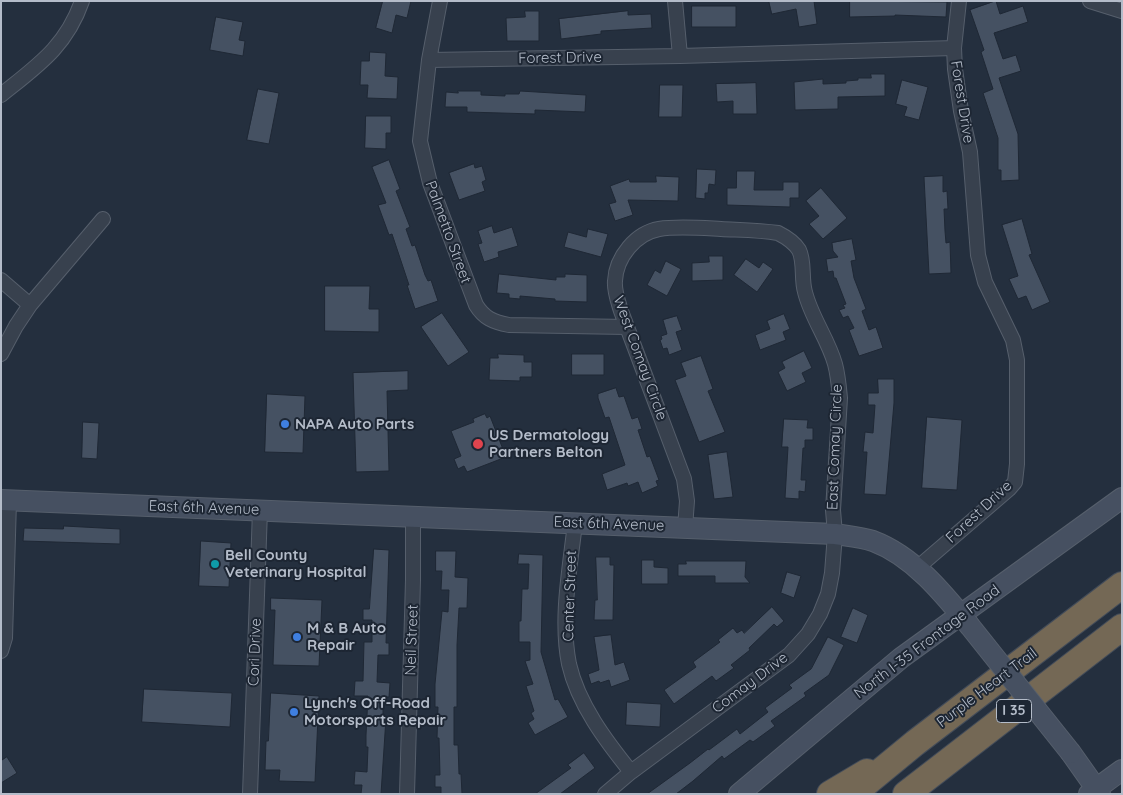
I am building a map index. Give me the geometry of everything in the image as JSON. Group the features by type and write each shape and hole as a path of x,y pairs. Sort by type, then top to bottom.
{"highway":[{"name":"Purple Heart Trail","path":"853,794 914,743 1122,585"},
{"name":"I 35","path":"906,794 1122,627"},
{"path":"830,794 914,743"},
{"path":"918,794 970,745"}],"main road":[{"name":"North I-35 Frontage Road","path":"739,794 901,658 965,620 1122,498"},
{"name":"East 6th Avenue","path":"5,500 835,534 858,537 874,542 905,559 934,585 965,620 1071,753 1095,792"},
{"path":"1095,792 1122,770"}],"street":[{"path":"1,95 50,55 68,32 82,1"},
{"name":"Palmetto Street","path":"440,1 429,60 420,132 422,155 452,247 469,291 481,314 494,322 508,325 627,327"},
{"path":"676,1 680,56"},
{"path":"954,48 959,1"},
{"path":"1090,1 1122,11"},
{"name":"Forest Drive","path":"429,60 680,56 954,48 960,111 970,152 978,255 985,282 1013,340 1017,360 1017,464 1015,482 1009,489 916,569"},
{"path":"1,354 30,305 103,219"},
{"name":"West Comay Circle","path":"685,528 687,501 684,479 627,327 616,293 615,280 618,267 627,250 640,237 655,230 713,229"},
{"name":"East Comay Circle","path":"713,229 778,233 785,236 795,245 801,256 804,290 809,306 835,362 838,380 840,407 832,510 835,534"},
{"path":"1,280 30,305"},
{"path":"1,651 6,638 5,500"},
{"name":"Cori Drive","path":"250,794 260,510"},
{"name":"Neil Street","path":"407,794 414,516"},
{"name":"Center Street","path":"575,523 567,590 566,635 569,663 583,701 613,749 631,772"},
{"name":"Comay Drive","path":"605,794 631,772 788,655 808,634 820,614 828,594 832,574 835,534"}],"building":[{"path":"383,1 411,1 407,18 396,15 392,33 376,28"},
{"path":"769,1 814,1 817,24 799,27 796,9 772,14"},
{"path":"850,1 947,2 946,17 895,15 850,17"},
{"path":"996,1 1000,14 1023,6 1028,22 994,33 1003,59 1016,55 1021,71 999,78 1018,134 1019,180 1001,181 1001,170 998,170 998,138 983,93 993,89 981,52 984,50 970,10"},
{"path":"692,6 736,6 736,27 692,27"},
{"path":"525,11 539,11 539,41 507,41 506,18 525,17"},
{"path":"628,11 628,15 651,14 652,28 601,31 601,34 561,39 559,19"},
{"path":"216,17 243,22 239,40 245,41 243,56 210,50"},
{"path":"370,52 386,53 385,76 398,77 397,99 367,98 368,85 360,85 361,61 369,61"},
{"path":"871,74 885,74 885,96 838,97 838,109 795,110 794,82 823,79 823,84 846,83 846,81 858,80 858,78 871,78"},
{"path":"902,80 928,87 919,120 904,116 907,107 896,104"},
{"path":"756,83 757,114 733,114 733,101 717,102 716,84"},
{"path":"660,85 683,85 682,117 659,117"},
{"path":"258,89 279,93 269,144 247,140"},
{"path":"458,91 481,91 481,95 505,96 505,94 519,94 520,91 586,95 585,112 535,110 535,114 467,112 467,107 445,107 446,92 458,93"},
{"path":"366,116 391,116 391,133 386,133 386,149 365,148"},
{"path":"389,160 400,189 396,191 410,227 406,229 412,246 415,245 425,275 428,281 431,280 438,301 415,309 392,234 389,235 378,205 386,203 372,167"},
{"path":"474,164 475,168 482,166 486,180 482,182 485,191 459,200 449,173"},
{"path":"697,169 716,170 715,185 709,184 708,193 705,193 705,199 696,198"},
{"path":"737,171 755,171 754,190 783,190 783,182 799,182 799,198 790,198 790,207 727,205 727,188 736,188"},
{"path":"656,176 679,177 678,201 628,200 633,215 615,221 609,204 616,202 610,186 629,179 630,182 656,182"},
{"path":"943,176 943,192 947,191 948,209 944,209 945,231 946,243 950,242 951,273 929,274 924,177"},
{"path":"821,188 847,218 823,239 809,224 819,216 806,201"},
{"path":"1022,219 1032,254 1029,255 1050,302 1032,310 1026,296 1018,299 1009,279 1018,276 1002,225"},
{"path":"492,226 494,233 512,227 518,246 498,252 499,257 484,262 478,244 482,243 478,231"},
{"path":"588,229 608,234 601,257 564,247 568,232 586,237"},
{"path":"852,239 856,260 851,261 854,278 866,309 862,311 869,330 876,327 883,348 859,356 849,330 854,328 848,316 843,318 839,310 845,308 843,305 846,304 836,278 834,278 833,271 828,272 826,259 838,257 833,251 832,243"},
{"path":"709,256 723,256 723,280 692,281 692,263 709,262"},
{"path":"746,259 759,268 763,262 773,269 757,292 734,275"},
{"path":"666,261 681,269 667,296 647,285 655,270 660,273"},
{"path":"499,274 556,280 556,277 565,277 565,274 587,275 587,302 555,301 555,299 520,296 520,299 509,298 509,294 497,293"},
{"path":"325,286 370,286 369,309 379,309 379,332 325,331"},
{"path":"442,313 469,352 448,366 421,327"},
{"path":"784,314 790,329 783,332 786,340 760,350 755,335 770,329 767,321"},
{"path":"677,316 682,330 676,332 682,350 669,355 667,348 663,349 660,340 662,339 661,336 667,334 663,320"},
{"path":"804,351 812,368 802,373 806,382 787,391 778,372 785,368 782,362"},
{"path":"498,354 524,355 524,362 532,362 532,377 520,377 520,381 489,380 490,358 498,358"},
{"path":"572,354 604,354 604,375 572,375"},
{"path":"701,356 713,389 708,391 725,432 699,442 675,380 686,376 681,363"},
{"path":"408,371 408,390 387,391 389,471 356,472 353,373"},
{"path":"878,379 894,379 894,403 886,495 864,494 867,452 863,452 865,432 873,433 875,405 868,405 868,393 878,393"},
{"path":"616,388 619,397 624,396 632,419 638,417 642,429 638,430 647,457 650,456 659,480 656,481 658,486 642,493 638,482 628,486 627,483 607,490 602,474 625,465 609,417 605,418 598,398 598,394"},
{"name":"NAPA Auto Parts","path":"267,394 305,396 303,453 265,452"},
{"name":"US Dermatology Partners Belton","path":"485,414 487,418 490,416 506,457 467,472 464,466 458,469 454,459 461,456 451,431 474,422 473,419"},
{"path":"927,417 962,420 957,490 922,488"},
{"path":"784,419 808,420 807,428 813,428 813,440 805,440 805,448 803,448 801,480 806,480 805,492 799,491 799,499 785,498 788,447 782,447"},
{"path":"83,422 99,423 97,459 82,458"},
{"path":"727,452 733,497 714,499 708,455"},
{"path":"64,526 120,529 120,544 23,541 24,528 63,529"},
{"name":"Bell County Veterinary Hospital","path":"201,541 231,543 229,587 199,586"},
{"path":"374,549 389,550 386,643 389,643 389,655 378,655 377,682 390,683 389,697 383,697 383,717 386,718 381,794 361,794 362,785 354,785 355,771 367,772 368,696 354,696 355,681 363,681 364,642 372,642 372,620 363,620 363,609 369,609"},
{"path":"436,551 456,551 455,577 468,578 467,608 459,608 457,707 454,707 454,745 458,745 462,794 441,794 441,787 435,787 435,775 440,775 439,738 437,738 438,707 435,707 435,684 442,611 448,612 449,590 441,590 442,571 436,571"},
{"path":"519,554 543,555 541,652 555,700 558,699 568,717 535,735 528,723 534,719 531,713 534,711 526,686 533,684 525,661 530,660 530,642 519,642 522,589 528,589 529,564 518,564"},
{"path":"596,557 610,557 610,565 614,565 613,620 594,620 595,600 597,600"},
{"path":"642,560 654,560 654,567 668,568 668,584 642,584"},
{"path":"686,561 746,561 745,577 750,583 715,583 715,576 678,576 678,564 686,564"},
{"path":"787,572 801,576 794,598 781,593"},
{"name":"M & B Auto Repair","path":"271,598 322,600 319,666 273,665 275,610 271,610"},
{"path":"772,607 784,621 777,627 774,624 749,648 750,650 731,665 734,668 716,681 712,676 674,704 664,690 696,667 693,662 720,642 718,640 733,628 737,633 742,630 744,633"},
{"path":"853,608 868,615 857,643 841,637"},
{"path":"611,635 615,665 624,662 630,680 611,687 609,680 591,684 588,674 599,670 594,637"},
{"path":"828,637 844,645 829,675 804,693 806,696 771,721 775,726 753,742 750,740 724,759 722,756 676,794 647,794 737,729 740,734 768,712 765,708 792,688 789,685 811,669"},
{"path":"144,689 232,693 230,727 142,722"},
{"path":"271,693 319,696 315,782 279,781 280,770 265,770"},
{"path":"627,702 661,704 660,727 626,725"},
{"path":"584,753 595,768 560,794 535,794 571,768 568,765"},
{"path":"7,757 17,773 1,783 1,761"}],"place":[{"name":"NAPA Auto Parts","path":"285,424"},
{"name":"US Dermatology Partners Belton","path":"478,444"},
{"name":"Bell County Veterinary Hospital","path":"215,564"},
{"name":"M & B Auto Repair","path":"297,637"},
{"name":"Lynch's Off-Road Motorsports Repair","path":"294,712"}]}
